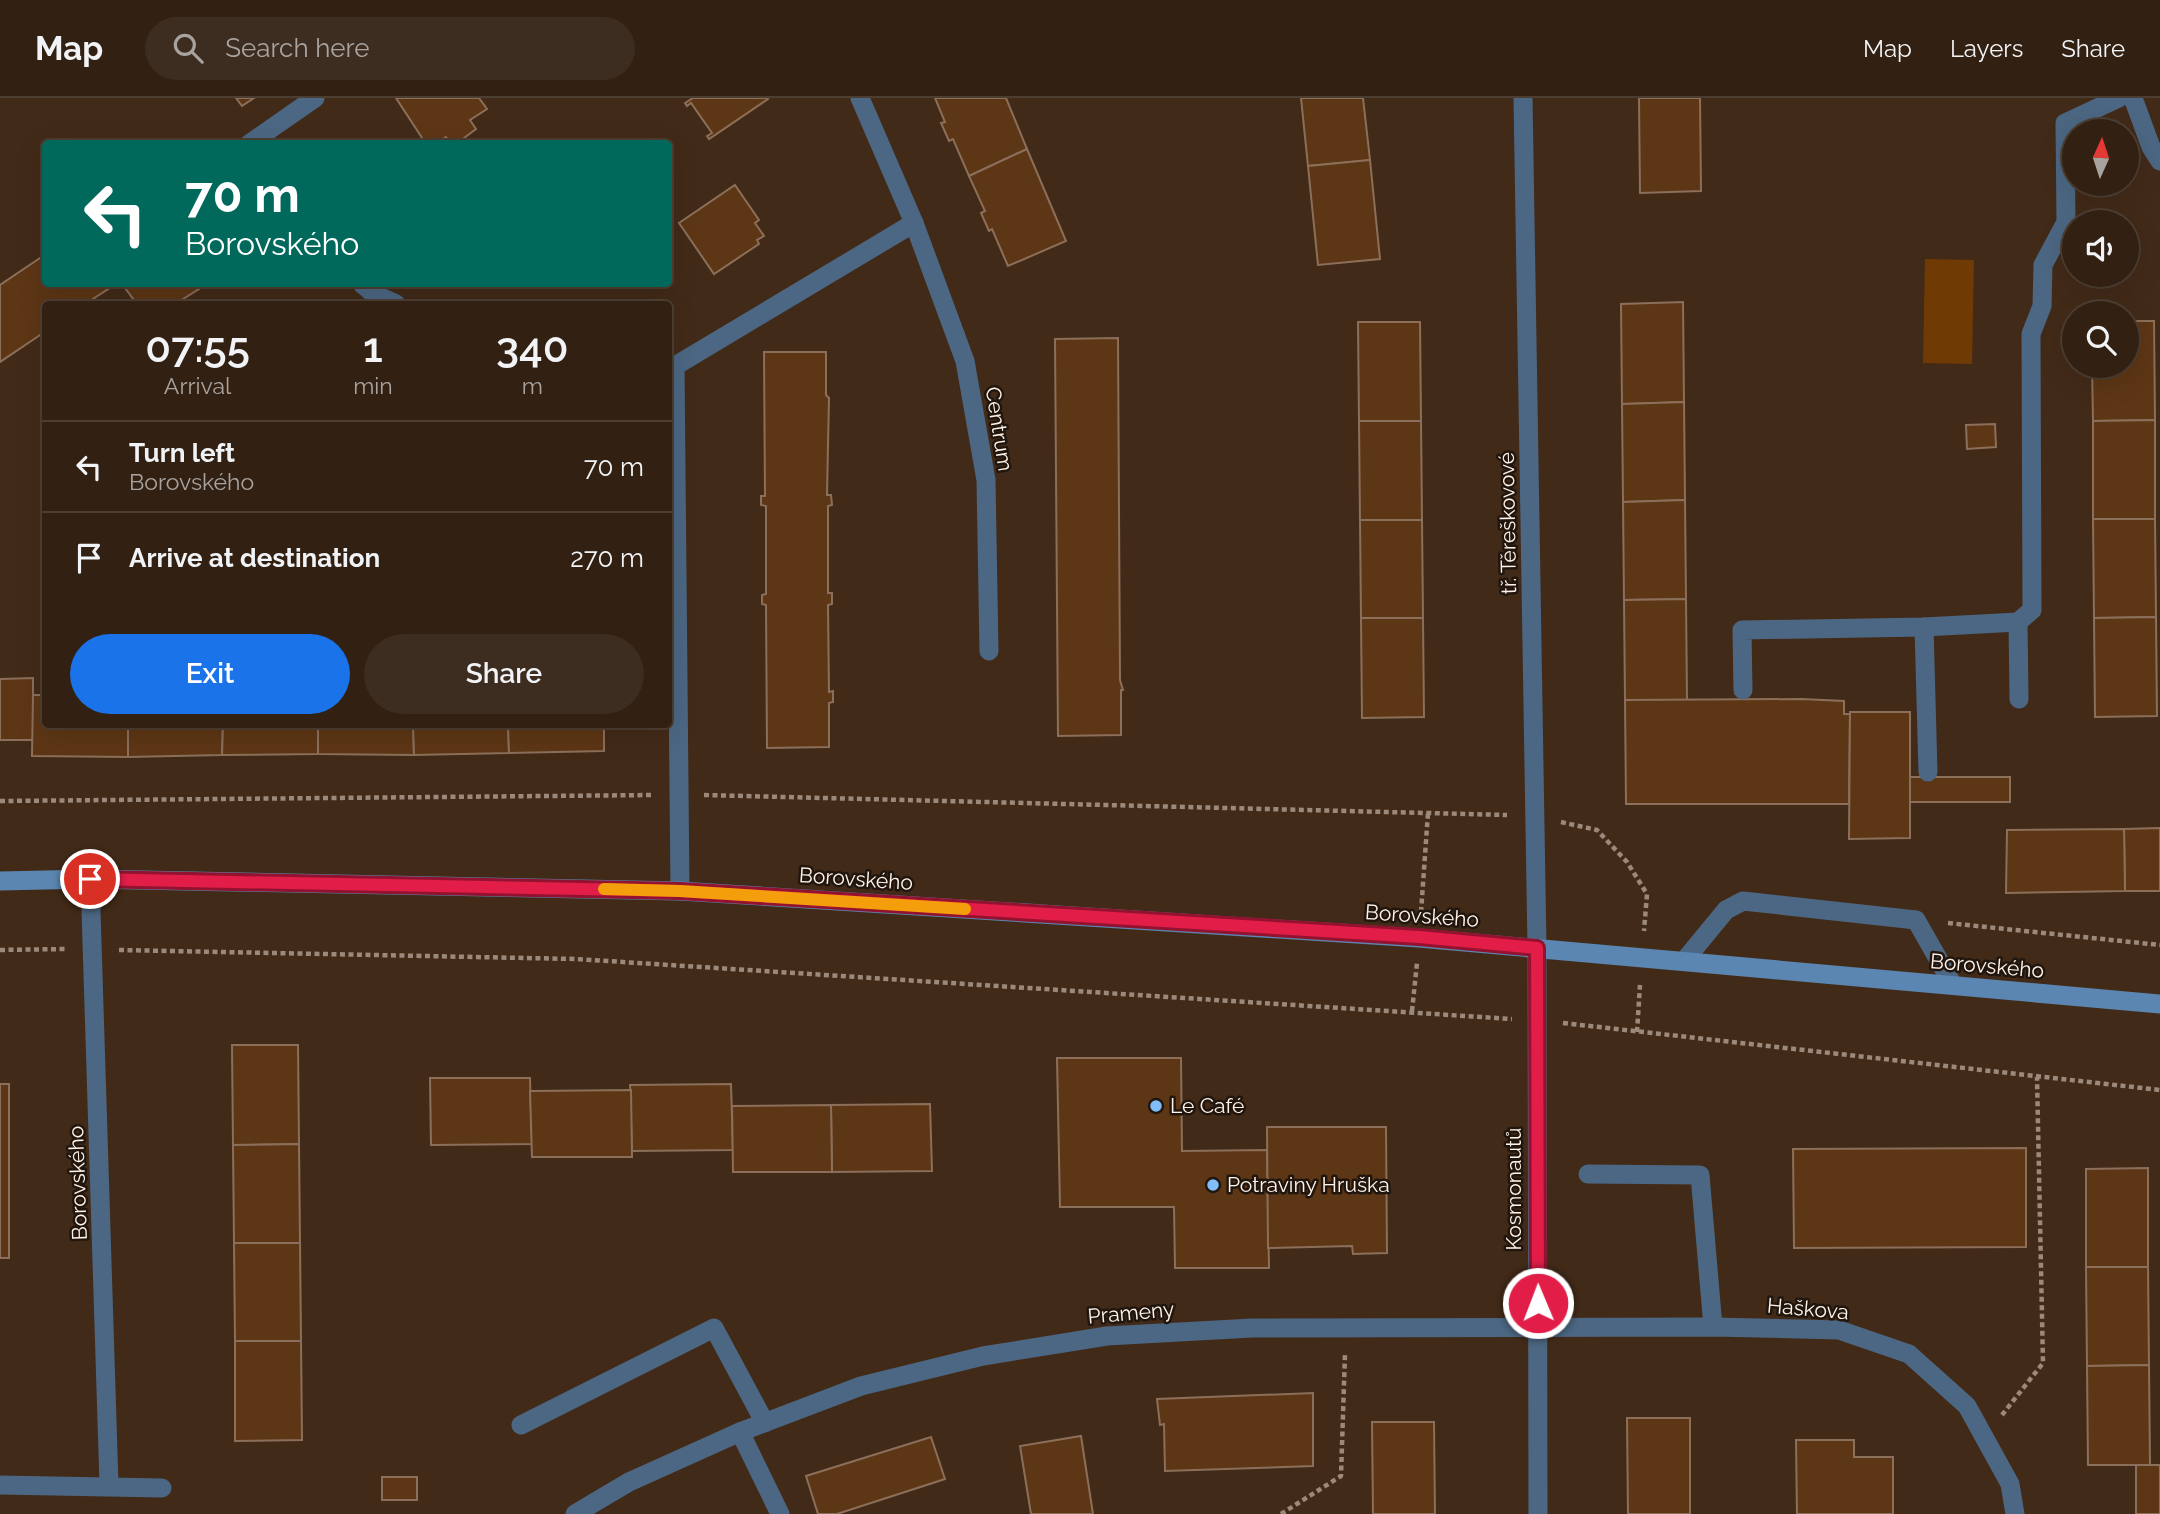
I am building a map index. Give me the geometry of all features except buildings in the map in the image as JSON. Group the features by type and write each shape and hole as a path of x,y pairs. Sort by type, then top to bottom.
{"main road":[{"name":"Borovského","path":"0,881 90,879 680,891 1419,937 2160,1004"}],"street":[{"path":"255,140 315,98"},
{"name":"Centrum","path":"860,98 915,223 965,361 986,480 989,651"},
{"name":"tř. Těreškovové","path":"1523,98 1537,948"},
{"path":"1743,690 1742,630 1924,627 2018,622 2032,610 2031,334 2042,306 2043,265 2066,222 2065,123 2119,98"},
{"path":"2133,98 2151,147 2160,161"},
{"path":"680,891 672,366 915,223"},
{"path":"366,287 389,301"},
{"path":"2018,622 2019,699"},
{"path":"1924,627 1928,772"},
{"name":"Borovského","path":"90,879 109,1485"},
{"path":"1684,961 1726,910 1743,901 1916,920 1953,985"},
{"name":"Kosmonautů","path":"1537,948 1538,1514"},
{"path":"1588,1174 1700,1175 1713,1326"},
{"name":"Haškova","path":"1538,1329 1713,1326 1839,1330 1909,1354 1967,1406 2010,1484 2015,1514"},
{"path":"522,1425 714,1328 765,1423"},
{"name":"Prameny","path":"575,1514 629,1482 740,1432 861,1386 983,1356 1107,1336 1252,1328 1538,1329"},
{"path":"740,1432 780,1514"},
{"path":"0,1485 162,1488"}],"path":[{"path":"0,801 679,794 1535,816 1597,830 1627,862 1647,894"},
{"path":"1916,920 2160,945"},
{"path":"0,950 94,949 576,959 1537,1020 2160,1090"},
{"path":"1984,1437 2043,1363 2037,1077"},
{"path":"1281,1514 1341,1476 1346,1328"}],"shaded area":[{"path":"1925,259 1974,260 1972,364 1923,363"}],"slow traffic":[{"path":"604,889 680,891 965,909"}],"place":[{"name":"Le Café","path":"1156,1106"},
{"name":"Potraviny Hruška","path":"1213,1185"}],"route":[{"path":"90,879 680,891 1419,937 1537,948 1538,1303"}]}
